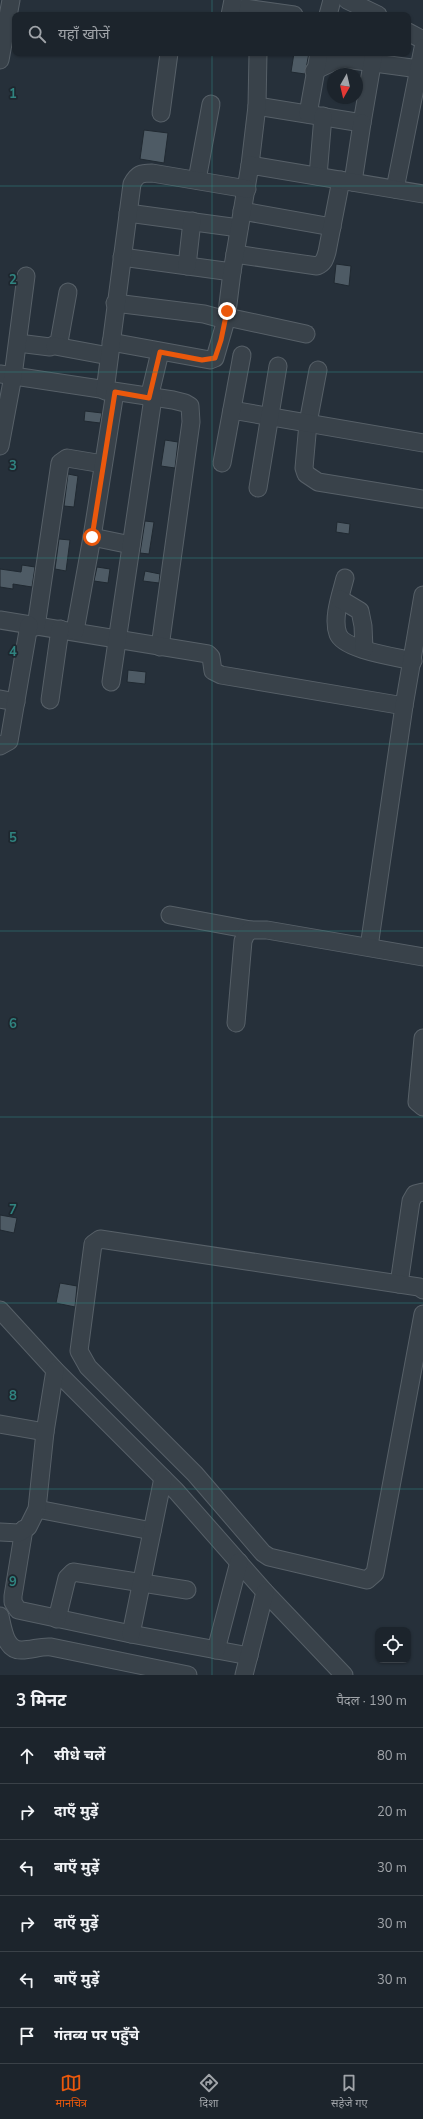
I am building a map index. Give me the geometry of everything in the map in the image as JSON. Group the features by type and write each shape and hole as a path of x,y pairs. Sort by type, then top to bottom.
{"street":[{"path":"1,51 11,0"},
{"path":"329,12 332,0"},
{"path":"347,0 372,12"},
{"path":"242,6 277,12"},
{"path":"411,34 423,40"},
{"path":"395,189 423,48"},
{"path":"161,113 169,56"},
{"path":"215,358 227,318 232,272 247,189 258,106 258,56"},
{"path":"318,56 314,71 318,176"},
{"path":"314,71 335,61 373,57 419,69"},
{"path":"235,254 317,266 325,260 332,227 347,181 362,123 373,57"},
{"path":"197,180 211,104"},
{"path":"258,106 362,123"},
{"path":"250,165 423,194"},
{"path":"50,700 92,537 104,464 110,392 110,349 132,184 136,176 142,173 197,180 247,189"},
{"path":"242,211 332,227"},
{"path":"128,213 239,228"},
{"path":"188,266 192,221"},
{"path":"122,257 232,272"},
{"path":"0,445 7,375 18,343 26,276"},
{"path":"55,346 59,342 68,292"},
{"path":"115,303 204,314 306,334"},
{"path":"18,343 160,352 202,360 215,358 241,360 222,463"},
{"path":"111,682 151,398 160,352"},
{"path":"258,488 278,366"},
{"path":"318,370 308,423 304,468 306,474 311,479 423,499"},
{"path":"7,375 185,403 190,406 191,411 160,647"},
{"path":"232,410 423,443"},
{"path":"0,746 9,741 8,700 33,626 60,463 66,458 104,464"},
{"path":"92,537 131,545"},
{"path":"345,578 336,622 338,634 345,642 364,649 413,660"},
{"path":"369,947 404,706 423,595"},
{"path":"340,599 360,611 363,626 364,649"},
{"path":"0,620 208,654 211,657 214,671 221,675 404,706"},
{"path":"170,915 251,930 267,930 423,957"},
{"path":"236,1023 243,942 246,934 251,930"},
{"path":"423,1038 417,1100 418,1104 423,1107"},
{"path":"399,1284 411,1202 415,1194 423,1192"},
{"path":"423,1290 399,1284 100,1239 96,1240 93,1244 79,1351 88,1367 195,1474 259,1549 269,1557 363,1580 370,1579 375,1573 423,1314"},
{"path":"0,1310 55,1370 176,1491 265,1592 344,1675"},
{"path":"0,1532 19,1533 28,1527 37,1509 45,1432 55,1370"},
{"path":"0,1424 45,1432"},
{"path":"176,1491 195,1474"},
{"path":"131,1634 163,1478"},
{"path":"37,1509 152,1531"},
{"path":"24,1529 13,1596 15,1606 18,1610 216,1650 247,1669 265,1592"},
{"path":"216,1650 239,1562"},
{"path":"57,1619 71,1572 187,1590"},
{"path":"15,1606 0,1616 7,1641 14,1648 21,1651 43,1646 51,1647 188,1675"}],"building":[{"path":"294,56 308,56 305,74 291,72"},
{"path":"144,130 168,133 164,163 140,159"},
{"path":"336,264 351,266 349,286 334,283"},
{"path":"85,411 102,413 100,423 84,421"},
{"path":"165,440 178,442 175,468 161,466"},
{"path":"68,474 78,476 74,507 64,506"},
{"path":"145,521 154,522 149,554 140,553"},
{"path":"337,522 350,524 349,534 336,532"},
{"path":"59,539 70,540 66,571 55,569"},
{"path":"22,565 35,567 32,587 13,584 13,589 0,587 0,569 21,572"},
{"path":"97,567 110,569 108,583 94,581"},
{"path":"145,571 160,574 159,583 143,581"},
{"path":"128,670 146,672 145,684 127,682"},
{"path":"0,1215 17,1218 14,1233 0,1230"},
{"path":"60,1283 77,1286 75,1307 56,1303"}],"route":[{"path":"92,537 115,392 149,398 160,352 202,360 210,360 215,358 218,353 227,311"}]}
